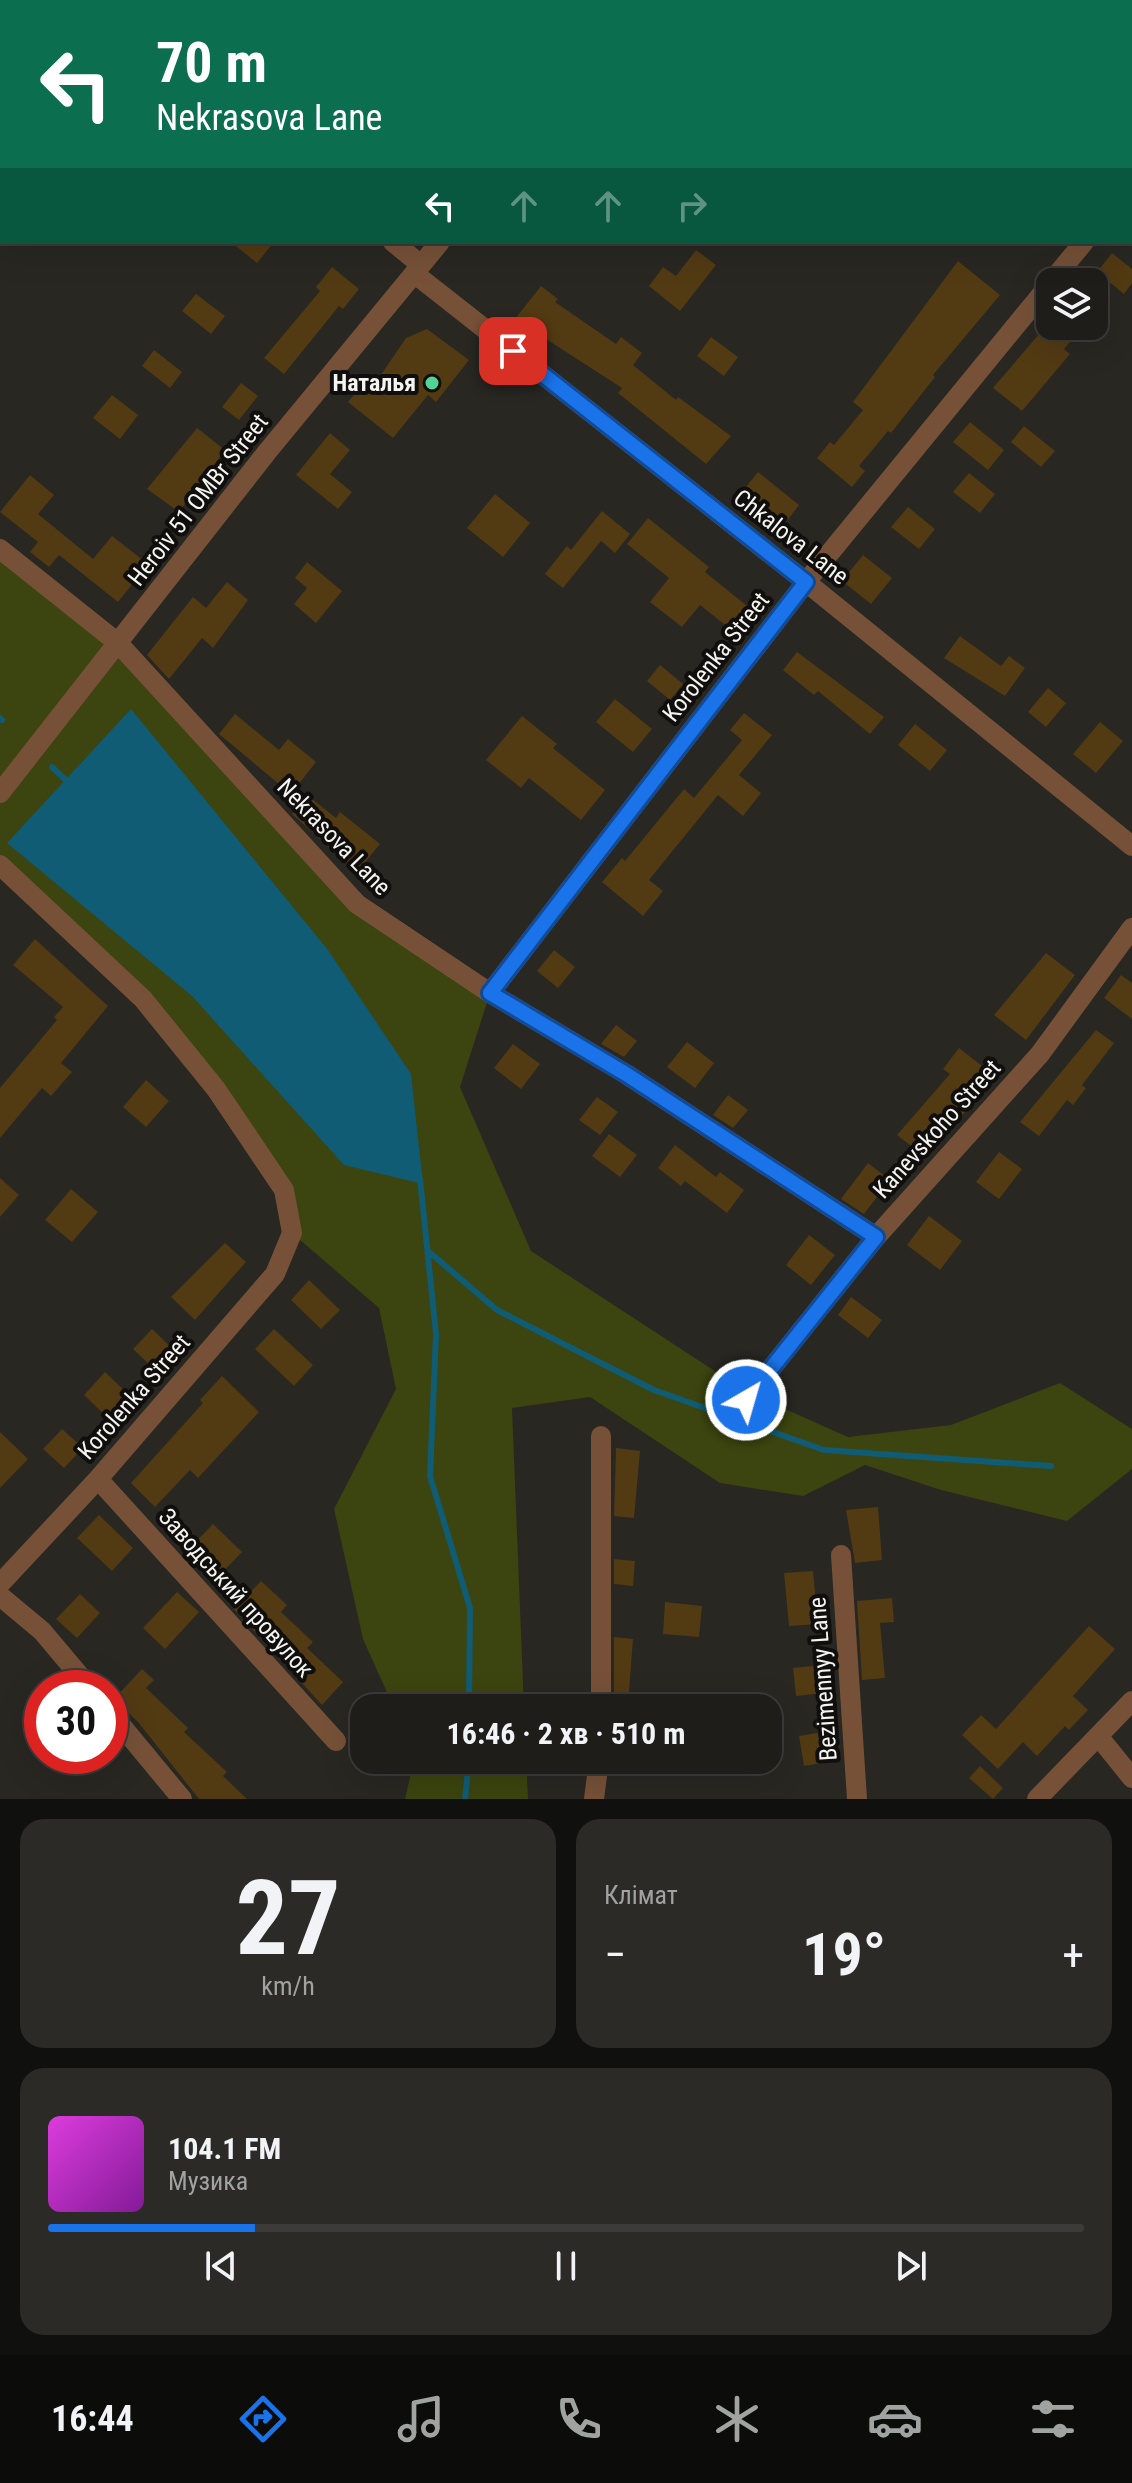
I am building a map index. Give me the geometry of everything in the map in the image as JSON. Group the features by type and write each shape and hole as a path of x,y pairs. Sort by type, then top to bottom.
{"street":[{"name":"Chkalova Lane","path":"395,244 418,270 1132,846"},
{"name":"Heroiv 51 OMBr Street","path":"0,793 267,452 438,244"},
{"name":"Korolenka Street","path":"1063,268 1082,244"},
{"name":"Korolenka Street","path":"490,993 806,582 1036,301"},
{"name":"Nekrasova Lane","path":"0,549 118,643 357,904 490,993 626,1074 876,1237"},
{"name":"Korolenka Street","path":"0,865 143,999 216,1089 284,1190 292,1233 275,1274 98,1479 0,1584"},
{"name":"Kanevskoho Street","path":"746,1400 876,1237 1040,1054 1132,928"},
{"path":"601,1436 601,1694"},
{"name":"Заводський провулок","path":"98,1479 336,1741"},
{"name":"Bezimennyy Lane","path":"841,1555 857,1799"},
{"path":"0,1596 42,1631 75,1670"},
{"path":"1037,1799 1132,1701"},
{"path":"128,1734 182,1799"},
{"path":"1099,1737 1132,1778"},
{"path":"594,1799 597,1774"}],"green space":[{"path":"0,557 118,643 357,904 490,993 460,1087 531,1251 747,1392 848,1437 951,1425 1060,1383 1132,1429 1132,1469 1067,1521 941,1490 865,1465 803,1496 720,1483 590,1397 512,1408 523,1694 388,1694 363,1639 334,1509 396,1389 379,1308 292,1233 291,1212 143,999 0,870"},
{"path":"411,1774 527,1774 528,1799 405,1799"}],"water":[{"path":"131,709 328,950 411,1074 423,1184 344,1165 192,996 7,843"}],"building":[{"path":"233,244 272,244 257,263"},
{"path":"696,250 716,265 680,311 649,286 663,267 676,276"},
{"path":"1112,253 1132,269 1132,283 1124,294 1108,281 1108,268 1100,268"},
{"path":"958,261 1000,295 933,375 935,377 891,433 888,431 859,466 865,471 852,487 817,458 830,442 834,445 863,410 853,402"},
{"path":"332,267 359,289 343,309 339,306 284,374 264,358 320,291 316,287"},
{"path":"541,286 558,299 555,302 616,344 621,337 642,353 633,365 676,400 678,397 731,436 706,464 618,393 622,388 515,319"},
{"path":"196,294 225,316 211,334 182,311"},
{"path":"427,329 469,360 436,402 428,395 393,438 348,402 369,376 376,382 406,338"},
{"path":"711,337 738,357 724,376 697,356"},
{"path":"1036,338 1071,340 1064,349 1070,354 1022,411 993,388"},
{"path":"154,350 182,372 170,388 142,366"},
{"path":"241,383 258,396 239,420 222,407"},
{"path":"112,395 138,415 120,439 93,418"},
{"path":"970,422 1004,450 988,470 953,442"},
{"path":"1024,426 1055,451 1041,467 1011,442"},
{"path":"197,428 225,450 179,512 147,489"},
{"path":"330,433 350,450 330,474 352,492 338,509 296,475"},
{"path":"758,472 799,505 783,526 742,492"},
{"path":"969,473 995,494 980,513 953,492"},
{"path":"30,475 54,495 38,514 93,559 112,536 148,564 118,602 59,555 49,567 30,552 38,542 0,512"},
{"path":"495,494 530,523 503,557 467,528"},
{"path":"908,507 935,529 919,549 891,527"},
{"path":"602,511 630,534 615,553 601,541 563,588 545,574 567,546 571,550"},
{"path":"648,518 709,567 705,572 752,610 734,632 700,605 682,627 650,602 669,578 627,544"},
{"path":"863,555 892,578 871,604 842,581"},
{"path":"307,562 342,591 316,623 294,604 307,588 295,578"},
{"path":"227,582 248,600 213,648 202,638 169,679 147,655 193,597 206,608"},
{"path":"960,636 1001,666 1009,656 1025,668 1005,696 944,658"},
{"path":"797,652 884,717 870,734 818,691 814,695 783,670"},
{"path":"660,665 683,684 670,700 647,681"},
{"path":"1048,688 1066,703 1046,727 1028,712"},
{"path":"615,699 652,729 633,752 596,722"},
{"path":"744,713 772,735 739,775 761,793 743,816 718,795 649,880 663,891 643,916 602,882 622,858 625,861 684,789 694,798 742,740 730,730"},
{"path":"235,714 279,750 288,739 316,762 291,794 219,734"},
{"path":"522,716 557,744 553,748 605,790 581,820 529,778 521,788 486,760"},
{"path":"1100,722 1123,741 1096,773 1073,754"},
{"path":"915,724 947,750 930,771 898,745"},
{"path":"307,795 336,818 340,812 380,844 357,872 292,814"},
{"path":"35,939 108,1006 61,1063 72,1072 51,1096 42,1088 0,1138 0,1088 57,1020 54,1017 63,1007 13,965"},
{"path":"554,950 575,967 558,988 537,971"},
{"path":"1046,953 1075,975 1026,1040 994,1015"},
{"path":"1121,975 1132,983 1132,1019 1104,998"},
{"path":"616,1025 637,1041 624,1057 601,1044"},
{"path":"1096,1030 1114,1043 1082,1085 1086,1088 1073,1105 1067,1100 1039,1136 1020,1122"},
{"path":"687,1042 714,1063 695,1088 667,1067"},
{"path":"513,1044 540,1064 521,1089 494,1068"},
{"path":"959,1048 995,1076 954,1125 950,1122 924,1156 897,1135 950,1074 943,1069"},
{"path":"146,1080 169,1101 146,1127 123,1107"},
{"path":"728,1095 748,1110 733,1128 713,1115"},
{"path":"597,1097 618,1112 600,1135 579,1120"},
{"path":"609,1134 637,1155 620,1177 592,1156"},
{"path":"675,1145 716,1177 720,1172 744,1190 727,1213 685,1181 681,1186 658,1168"},
{"path":"999,1152 1022,1169 999,1199 976,1182"},
{"path":"868,1163 890,1180 864,1214 841,1199"},
{"path":"0,1178 19,1195 0,1217"},
{"path":"71,1189 98,1212 72,1242 45,1220"},
{"path":"929,1216 962,1241 940,1270 907,1245"},
{"path":"809,1235 835,1255 811,1285 786,1265"},
{"path":"225,1243 246,1262 195,1320 171,1297"},
{"path":"309,1280 340,1310 321,1329 291,1300"},
{"path":"851,1297 882,1320 868,1338 838,1315"},
{"path":"152,1329 173,1349 154,1369 133,1349"},
{"path":"274,1329 313,1365 294,1386 255,1349"},
{"path":"105,1372 131,1397 110,1420 84,1395"},
{"path":"222,1376 259,1412 198,1478 190,1470 155,1507 131,1483 203,1403 200,1400"},
{"path":"62,1429 83,1448 64,1468 43,1449"},
{"path":"0,1432 28,1459 0,1488"},
{"path":"616,1448 640,1451 634,1518 614,1516"},
{"path":"878,1507 882,1560 855,1563 846,1510"},
{"path":"99,1515 133,1548 112,1571 77,1538"},
{"path":"213,1524 242,1552 214,1581 184,1554"},
{"path":"614,1559 635,1561 633,1586 614,1584"},
{"path":"813,1571 818,1624 789,1626 784,1573"},
{"path":"261,1581 287,1605 281,1612 313,1642 307,1648 343,1682 322,1705 234,1609"},
{"path":"177,1592 199,1612 165,1649 143,1628"},
{"path":"80,1594 100,1613 77,1638 56,1619"},
{"path":"892,1598 894,1622 880,1623 885,1678 862,1680 857,1601"},
{"path":"665,1602 702,1606 699,1637 663,1634"},
{"path":"1089,1626 1115,1649 1073,1696 1088,1710 1069,1730 1065,1726 1037,1756 1023,1742 998,1769 962,1735 981,1715 996,1729"},
{"path":"614,1637 633,1639 629,1694 614,1694"},
{"path":"822,1665 825,1693 796,1696 793,1668"},
{"path":"142,1669 154,1680 146,1688 188,1728 184,1732 227,1772 223,1776 247,1799 199,1799 128,1712 128,1684"},
{"path":"828,1731 833,1761 804,1766 799,1736"},
{"path":"980,1766 1003,1788 993,1799 969,1778"}],"waterway":[{"path":"52,767 70,784"},
{"path":"420,1179 436,1334 430,1476 470,1608 469,1694"},
{"path":"428,1251 497,1310 654,1390 824,1450 1051,1466"},
{"path":"465,1799 468,1774"}],"place":[{"name":"Наталья","path":"432,383"}],"route":[{"path":"513,351 806,582 490,993 626,1074 876,1237 746,1400"}]}
